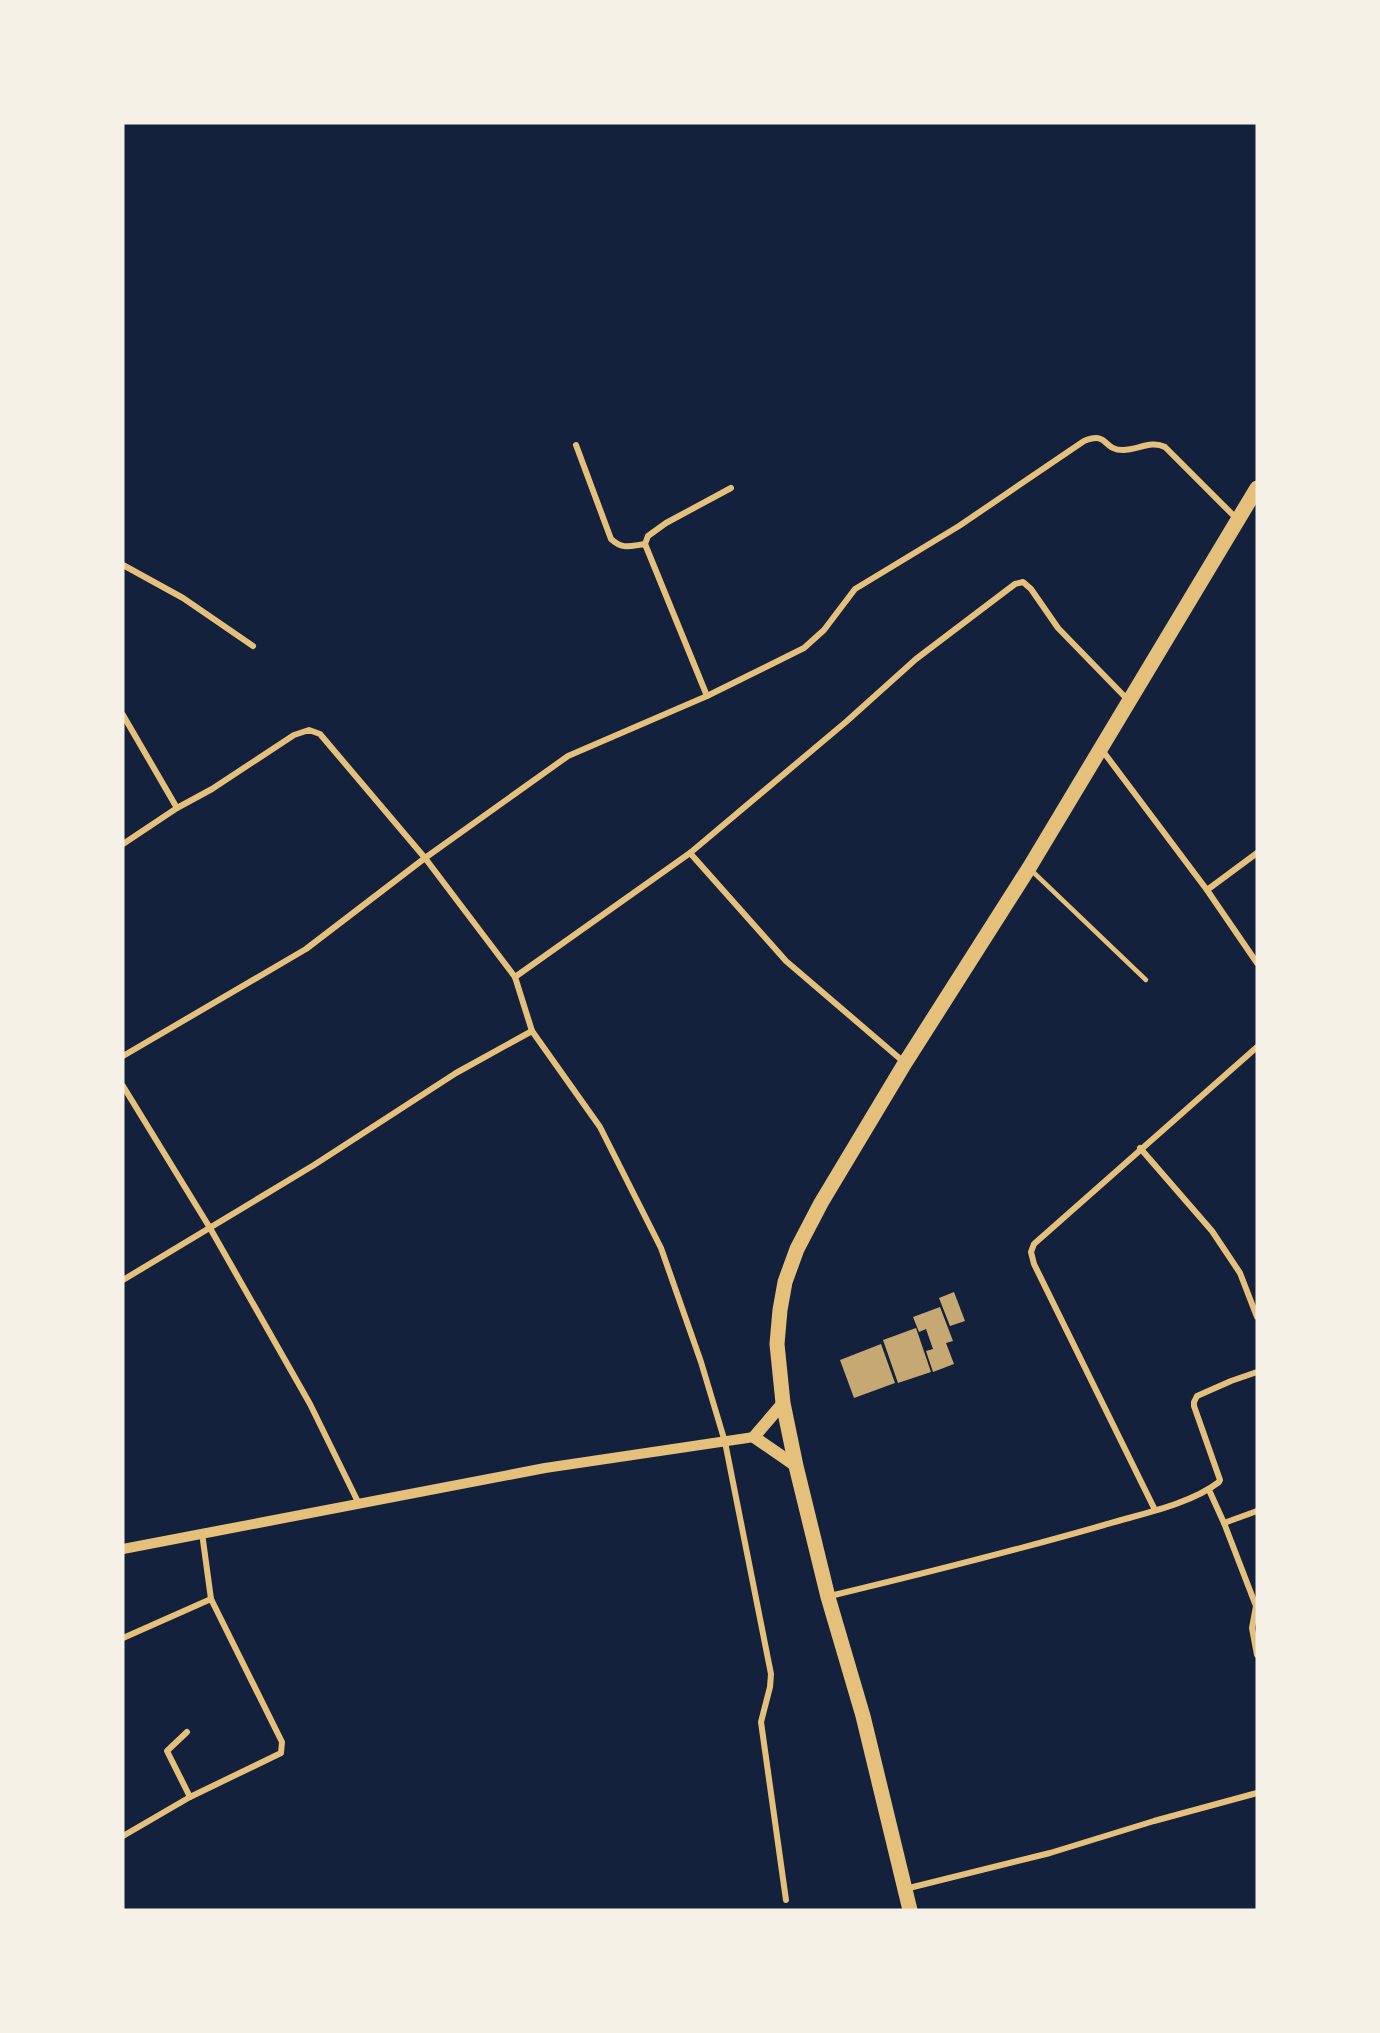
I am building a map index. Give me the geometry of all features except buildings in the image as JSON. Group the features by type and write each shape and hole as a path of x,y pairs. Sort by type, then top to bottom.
{"main road":[{"path":"910,1910 863,1716 828,1596 783,1403 777,1344 780,1310 789,1271 797,1249 821,1203 905,1063 1029,868 1257,488"},
{"path":"783,1403 754,1437 796,1466"}],"street":[{"path":"123,1056 306,949 425,858 568,756 707,696 804,648 824,630 855,589 959,526 1084,441 1100,437 1111,447 1121,450 1152,444 1165,447 1238,520"},
{"path":"576,445 611,539 624,547 645,544"},
{"path":"707,696 645,544 648,536 666,524 731,488"},
{"path":"123,565 183,598 253,646"},
{"path":"515,977 690,852 847,721 916,659 1015,584 1023,582 1031,589 1058,628 1129,701"},
{"path":"123,715 177,808"},
{"path":"123,844 294,735 309,730 320,735 425,858 515,977 532,1031 600,1126 661,1248 701,1362 724,1442 771,1674 761,1722 786,1900"},
{"path":"1100,748 1207,890 1257,963"},
{"path":"690,852 786,961 905,1063"},
{"path":"1207,890 1257,853"},
{"path":"123,1280 314,1165 456,1073 532,1031"},
{"path":"1155,1510 1034,1264 1031,1252 1034,1244 1140,1148 1257,1048"},
{"path":"123,1086 210,1228 310,1404 359,1504"},
{"path":"1140,1148 1212,1231 1240,1273 1257,1317"},
{"path":"828,1596 962,1565 1155,1510 1209,1490 1220,1480 1194,1406 1195,1398 1197,1395 1257,1372"},
{"path":"123,1549 546,1468 754,1437"},
{"path":"1209,1490 1256,1606 1252,1628 1257,1655"},
{"path":"1224,1523 1257,1511"},
{"path":"123,1836 190,1797 281,1753 283,1749 282,1742 212,1599 202,1533"},
{"path":"123,1638 212,1599"},
{"path":"187,1732 167,1751 190,1797"},
{"path":"905,1889 1050,1853 1257,1793"}],"lane":[{"path":"1029,868 1146,980"}]}
